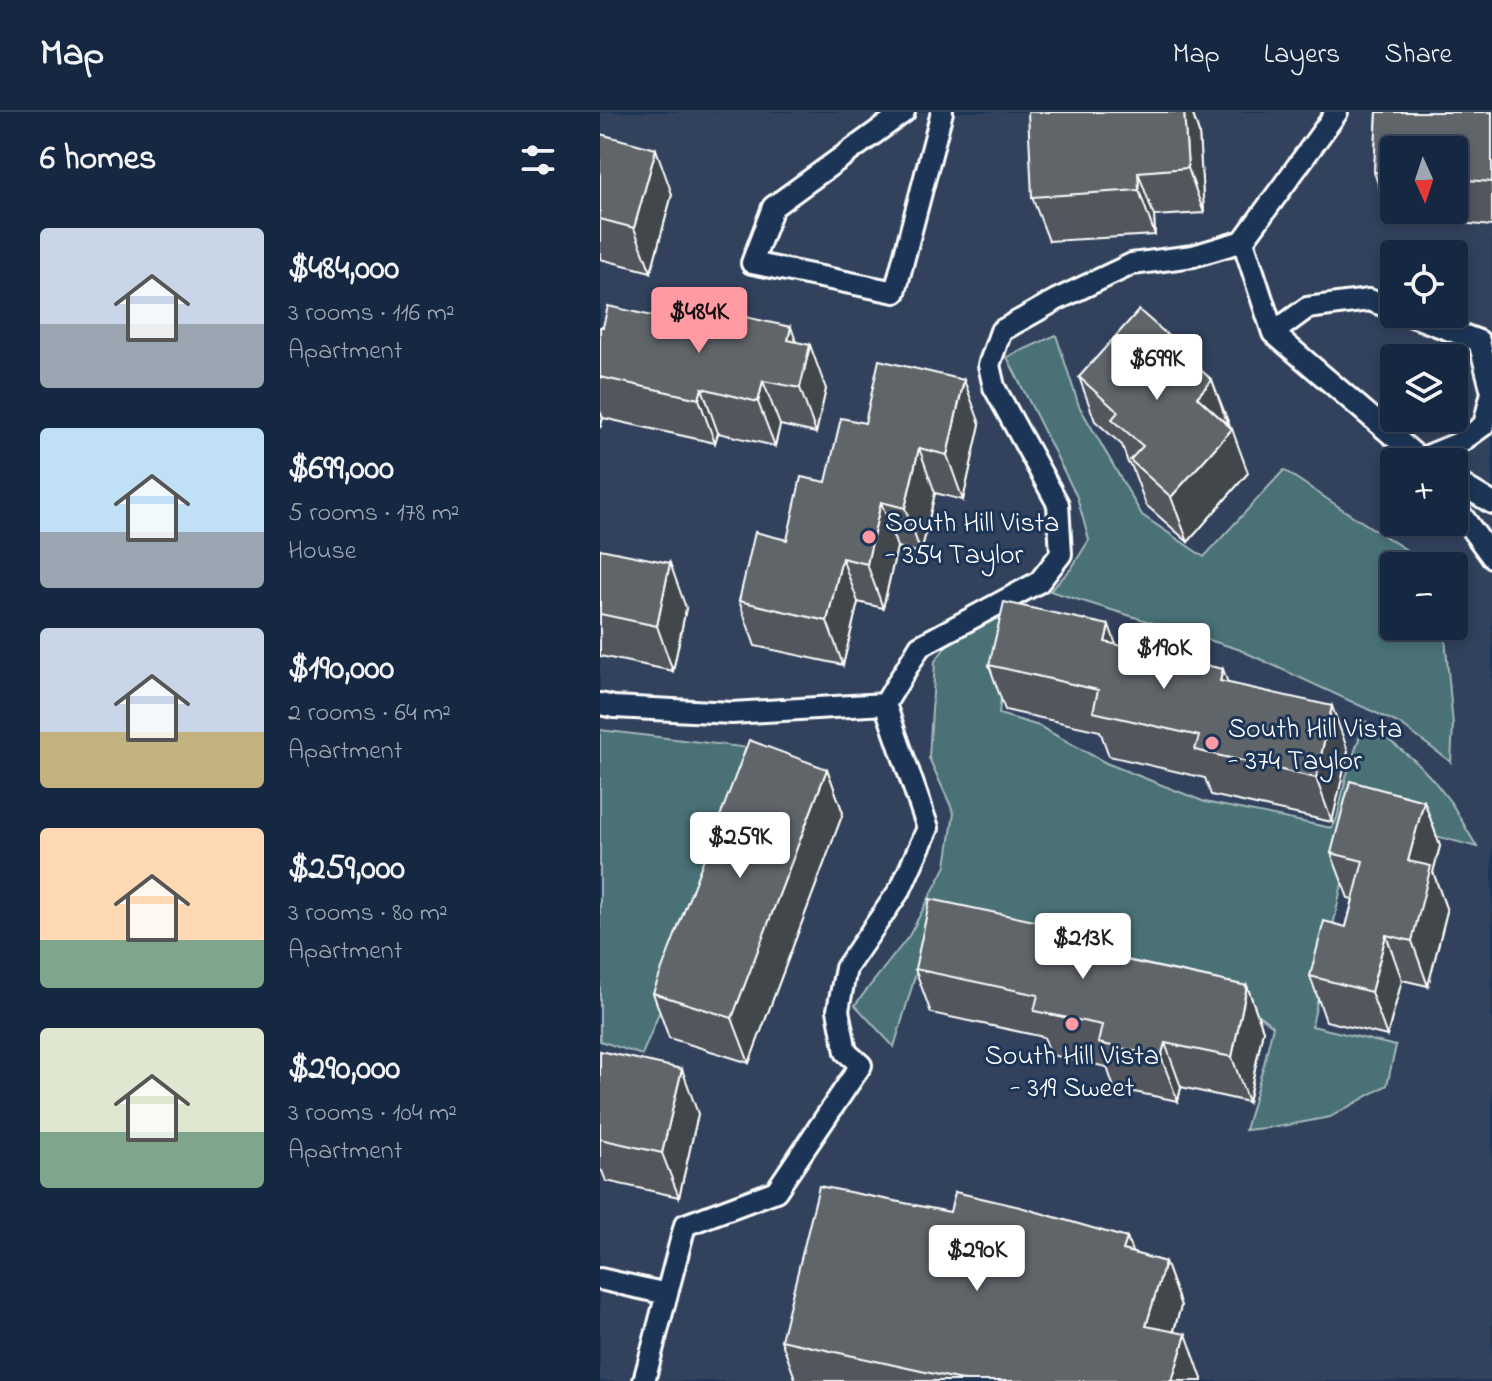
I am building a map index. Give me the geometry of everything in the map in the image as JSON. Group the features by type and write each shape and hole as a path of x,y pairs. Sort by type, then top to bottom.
{"lane":[{"path":"904,112 773,207 752,263 895,292 942,112"},
{"path":"885,704 920,646 1039,582 1061,554 1058,504 994,387 989,365 1001,331 1056,300 1132,264 1193,256 1243,241 1337,112"},
{"path":"1243,241 1273,333 1407,448"},
{"path":"1273,333 1307,308 1369,300 1380,304"},
{"path":"1444,328 1479,341 1492,392 1484,425 1449,448"},
{"path":"1468,488 1492,503"},
{"path":"1468,524 1492,557"},
{"path":"600,704 732,713 885,704"},
{"path":"644,1381 685,1225 776,1191 861,1065 846,1052 838,1010 846,968 901,888 928,828 885,704"},
{"path":"600,1279 667,1294"}],"shaded area":[{"path":"600,112 1492,112 1492,1381 600,1381"}],"green space":[{"path":"1056,335 1079,406 1142,515 1204,557 1284,470 1380,536 1410,552 1380,552 1380,640 1445,640 1453,725 1451,762 1400,724 1238,649 1050,591 1071,569 1089,540 1077,497 1007,357"},
{"path":"1018,607 999,714 1039,726 1106,763 1205,802 1332,828 1365,721 1415,761 1452,804 1477,847 1380,821 1349,850 1312,1026 1396,1046 1387,1085 1330,1117 1245,1130 1273,1026 1244,1004 1075,963 1074,937 989,916 919,963 894,1047 855,1005 909,936 946,866 954,813 929,758 935,661 951,640"},
{"path":"600,730 766,750 642,1055 600,1041"}],"building":[{"path":"1028,112 1184,112 1188,168 1138,172 1139,190 1032,197"},
{"path":"1377,112 1492,112 1492,182 1468,180 1468,136 1380,136 1380,173 1374,172"},
{"path":"600,134 656,149 634,228 600,219"},
{"path":"608,306 718,331 722,312 791,327 788,340 810,345 800,388 763,381 758,402 702,388 699,399 600,377 600,327 603,327"},
{"path":"1139,310 1212,380 1197,397 1232,429 1171,497 1130,460 1143,446 1112,419 1118,412 1079,377"},
{"path":"879,360 964,380 947,455 919,448 905,508 881,502 867,564 842,558 827,621 739,601 755,532 787,540 801,477 826,482 841,418 865,423"},
{"path":"600,549 670,563 657,626 600,614"},
{"path":"1004,602 1109,625 1105,642 1223,669 1220,681 1332,706 1316,778 1195,750 1199,736 1093,712 1098,690 989,665"},
{"path":"749,740 827,769 732,1018 653,993"},
{"path":"1350,781 1424,801 1408,861 1431,866 1412,941 1386,935 1371,992 1310,976 1324,921 1346,927 1363,861 1331,853"},
{"path":"930,899 1062,927 1058,941 1121,954 1120,959 1247,986 1232,1057 1165,1043 1161,1057 1098,1043 1102,1025 1034,1011 1038,995 915,969"},
{"path":"600,1051 682,1069 662,1153 600,1139"},
{"path":"819,1186 950,1212 955,1192 1127,1238 1123,1250 1165,1262 1146,1326 1186,1334 1172,1381 966,1381 781,1340"}],"place":[{"name":"South Hill Vista - 354 Taylor","path":"869,537"},
{"name":"South Hill Vista - 374 Taylor","path":"1212,743"},
{"name":"South Hill Vista - 319 Sweet","path":"1072,1024"}]}
